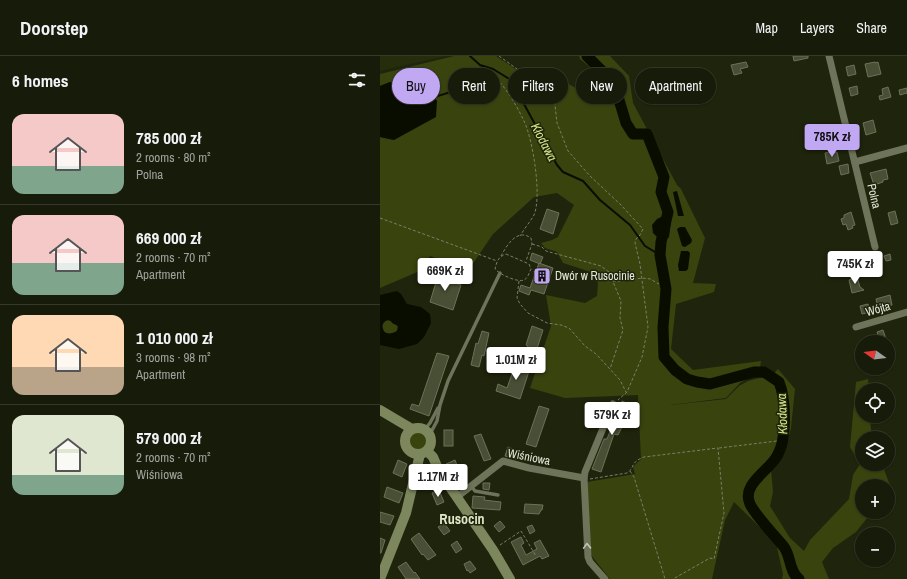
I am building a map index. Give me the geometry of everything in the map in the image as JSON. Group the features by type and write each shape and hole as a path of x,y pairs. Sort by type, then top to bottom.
{"street":[{"name":"Polna","path":"829,56 875,247"},
{"path":"855,162 907,148"},
{"name":"Wójta","path":"856,328 907,312"},
{"path":"605,579 590,562 588,557 584,472 613,404"},
{"path":"382,412 409,432"},
{"path":"380,579 406,513 414,478 423,451 432,442 427,432 418,428 409,432"},
{"path":"409,432 406,446 439,457 446,480 494,550 510,579"},
{"name":"Wiśniowa","path":"457,496 503,461 528,468 584,478"}],"lane":[{"path":"427,432 437,421 448,381 500,273"},
{"path":"427,432 430,423 440,406"},
{"path":"471,486 475,491 498,495"}],"path":[{"path":"499,56 516,69 544,82 554,96 557,123 568,151 590,176 621,205 643,229 635,243 642,278 648,327 642,357 627,392 613,404"},
{"path":"500,81 524,121 530,138 533,158 536,184 536,205 534,215 520,236"},
{"path":"380,218 497,261"},
{"path":"501,256 506,254 529,264 530,269 527,277 523,281 519,281 500,273 495,269 497,261 512,239 520,236 528,236 531,238 532,244 526,262"},
{"path":"532,244 542,247 546,251 601,266 609,272 621,301 620,318 623,330 610,368"},
{"path":"612,281 620,282 642,278 650,279 658,284"},
{"path":"519,281 517,298 528,313 546,323 561,325 569,328 585,346 596,354 610,368 620,380 627,392"},
{"path":"584,478 587,479 627,473 630,471 634,462 644,457 777,441"},
{"path":"673,579 710,558 714,559 724,513 718,448"},
{"path":"630,471 634,477 665,579"},
{"path":"494,550 521,531 536,556"}],"shaded area":[{"path":"380,56 446,56 392,68 380,71"},
{"path":"454,56 496,56 514,68 508,68 508,104 568,104 568,84 576,88 576,104 627,104 627,74 629,76 633,103 677,185 681,189 705,238 693,283 716,284 714,292 676,304 671,349 693,370 761,361 759,376 749,378 740,383 726,398 670,405 726,399 739,386 748,381 759,378 767,378 768,380 778,369 795,389 791,428 784,455 771,470 773,492 770,506 790,538 804,551 810,540 849,499 853,475 856,471 885,471 888,479 855,479 855,519 866,519 860,527 855,527 855,533 833,548 822,562 829,579 782,579 783,574 776,543 734,502 725,520 712,579 610,579 591,555 587,482 635,474 633,467 641,459 638,395 565,398 530,388 551,326 546,295 585,303 597,296 598,283 591,272 563,263 557,252 545,248 541,243 558,237 574,205 557,193 534,197 493,234 468,271 430,256 422,270 380,288 380,137 394,140 390,82 380,86 380,74 392,71 392,104 440,104 440,68 405,68"},
{"path":"579,56 610,56 621,68 591,68 580,59"},
{"path":"392,82 392,104 437,104 436,117 394,140 380,137 380,86"},
{"path":"677,191 684,216 678,216 673,192"},
{"path":"665,215 671,222 669,237 666,240 656,236 653,233 652,225 657,219"},
{"path":"680,227 685,227 692,240 691,243 685,247 682,246 677,229"},
{"path":"681,251 688,251 690,253 688,269 686,271 679,271 678,265"},
{"path":"397,291 401,294 407,304 421,307 430,314 431,323 424,337 417,344 399,349 380,345 380,295","holes":["387,320 398,326 397,331 394,333 386,333 382,326 383,323"]},
{"path":"389,320 396,324 398,328 396,332 391,334 385,333 382,326 385,321"},
{"path":"868,379 868,383 856,383 856,382"},
{"path":"855,393 855,423 870,423 871,430 855,431 855,456 850,447"},
{"path":"418,432 424,435 427,441 424,447 418,450 412,447 409,441 412,435"}],"building":[{"path":"793,56 808,56 808,58 794,61"},
{"path":"746,62 748,67 740,69 742,73 734,75 731,65"},
{"path":"878,62 881,74 868,77 865,64"},
{"path":"854,65 856,74 848,76 846,67"},
{"path":"857,86 858,94 851,96 849,88"},
{"path":"888,87 891,97 880,100 879,96 883,95 882,89"},
{"path":"907,88 907,93 900,95 899,90"},
{"path":"873,120 876,132 866,135 863,123"},
{"path":"830,152 830,154 837,152 839,161 827,164 825,153"},
{"path":"848,164 849,173 841,175 839,166"},
{"path":"886,169 888,179 874,185 870,173"},
{"path":"547,209 559,213 553,234 540,229"},
{"path":"895,211 898,223 891,225 888,213"},
{"path":"851,212 855,225 852,226 853,228 848,230 846,224 843,225 841,219 844,218 844,215"},
{"path":"532,253 543,257 540,264 530,260"},
{"path":"890,254 891,260 886,261 884,256"},
{"path":"858,257 859,262 849,264 848,260"},
{"name":"Dwór w Rusocinie","path":"539,263 553,268 544,294 531,290 529,295 519,291 521,285 530,288"},
{"path":"440,269 446,271 444,279 461,285 453,310 430,302"},
{"path":"857,277 860,287 864,290 852,293 849,280"},
{"path":"890,295 892,305 884,306 885,310 879,311 876,299"},
{"path":"868,304 870,312 862,314 860,306"},
{"path":"532,326 543,330 535,355 529,353 527,349 528,346 526,345"},
{"path":"883,330 885,335 878,335 877,332"},
{"path":"482,331 489,333 484,356 482,355 479,367 471,365 476,343 478,344"},
{"path":"437,353 449,356 429,416 410,409 412,404 419,406"},
{"path":"517,360 531,365 520,399 496,391 498,384 507,388"},
{"path":"622,401 631,405 623,425 618,435 614,434 601,472 592,469 604,439 607,439 615,421"},
{"path":"539,406 549,409 536,447 526,444"},
{"path":"444,430 453,430 453,446 444,446"},
{"path":"481,434 491,459 484,461 474,436"},
{"path":"508,447 515,450 517,455 516,459 505,456"},
{"path":"398,460 407,464 402,477 393,473"},
{"path":"455,460 460,473 458,474 462,480 460,481 466,481 458,487 446,464"},
{"path":"483,483 490,483 489,490 483,489"},
{"path":"387,487 403,493 399,503 384,497"},
{"path":"439,490 444,502 437,505 432,493"},
{"path":"473,496 485,497 484,500 501,502 500,510 472,508"},
{"path":"525,504 543,505 542,510 539,514 524,513"},
{"path":"380,512 394,516 390,525 380,522"},
{"path":"500,521 505,527 499,532 494,526"},
{"path":"444,523 450,531 444,535 438,527"},
{"path":"532,525 535,531 530,534 527,527"},
{"path":"419,533 436,555 428,560 423,554 422,555 411,539"},
{"path":"521,537 524,543 521,545 526,555 537,549 534,543 540,540 549,556 542,559 540,556 523,565 511,542"},
{"path":"380,538 385,540 381,553 380,553"},
{"path":"457,541 462,549 456,553 451,545"},
{"path":"470,561 476,569 470,573 468,570 467,571 464,564"},
{"path":"406,562 420,579 406,579 398,567"}],"waterway":[{"name":"Kłodawa","path":"470,56 480,65 493,69 511,80 557,165 563,172 583,181 600,200 630,225 645,246 660,255"},
{"name":"Kłodawa","path":"587,56 613,80 626,123 633,134 647,134 664,177 661,192 668,212 661,242 660,255 666,289 663,327 664,357 675,370 687,379 697,382 710,384 754,372 764,372 779,382 784,409 783,440 773,462 752,484 748,497 756,514 784,547 793,572 799,579"},
{"path":"440,95 457,90 467,84 483,66"}],"place":[{"name":"Dwór w Rusocinie","path":"542,276"}],"district":[{"name":"Rusocin","path":"462,519"}]}
